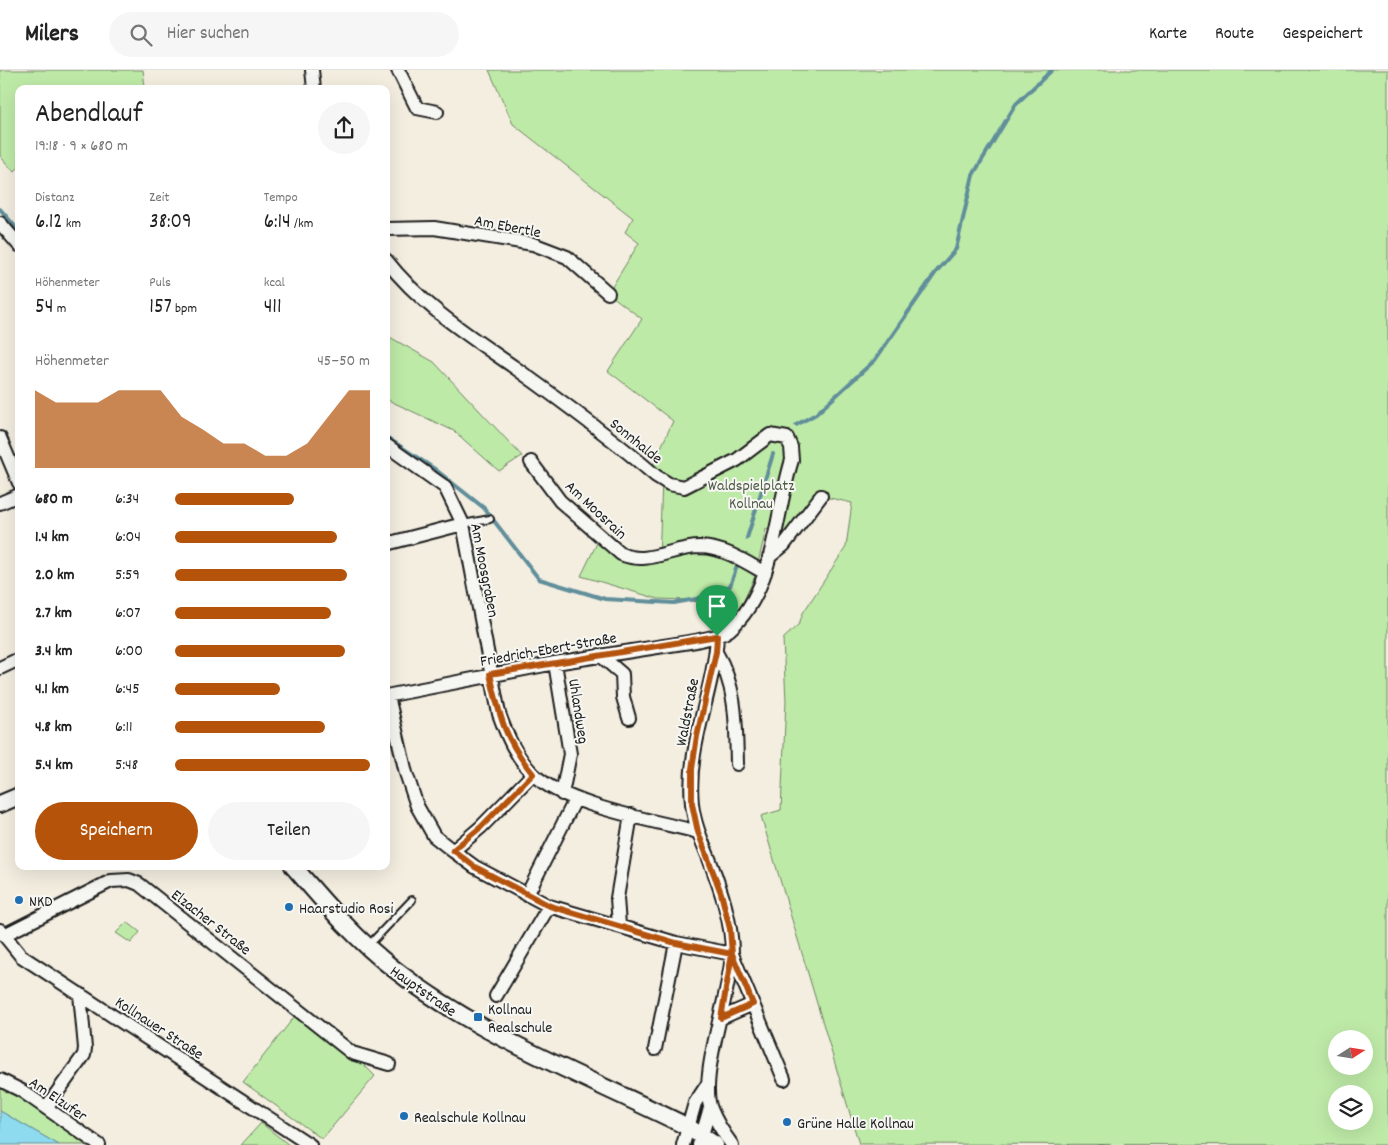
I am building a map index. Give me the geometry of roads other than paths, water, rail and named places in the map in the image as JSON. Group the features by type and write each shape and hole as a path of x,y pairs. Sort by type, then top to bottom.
{"street":[{"path":"312,70 314,85"},
{"path":"398,70 417,108 437,112"},
{"path":"0,223 15,240"},
{"name":"Am Ebertle","path":"390,229 434,228 533,244 567,257 608,293"},
{"name":"Sonnhalde","path":"390,264 419,296 447,322 576,412 656,476 669,484 684,487 737,460 770,435 787,438 791,447 792,460 769,557"},
{"path":"0,438 15,474"},
{"name":"Am Moosgraben","path":"390,447 445,487 463,524 499,714 508,739 533,774 562,794 575,800 698,832"},
{"name":"Am Moosrain","path":"531,462 560,501 576,517 626,556 642,560 680,549 699,547 720,549 765,573"},
{"path":"717,636 728,631 746,612 765,573 769,557 784,545 821,496"},
{"path":"0,503 15,497"},
{"path":"390,543 463,524"},
{"name":"Friedrich-Ebert-Straße","path":"390,695 555,662 717,636"},
{"name":"Waldstraße","path":"705,1142 710,1108 707,1085 732,954 730,929 721,893 698,832 692,804 692,769 697,736 716,652 717,636"},
{"path":"716,652 726,668 734,694 737,764"},
{"path":"600,655 622,674 623,697 630,718"},
{"path":"0,668 15,661"},
{"name":"Uhlandweg","path":"555,662 570,754 562,794"},
{"path":"390,708 406,773 417,806 434,836 475,867 550,906 676,943 732,954 784,1079"},
{"path":"453,850 481,827 533,774"},
{"path":"0,804 15,798"},
{"path":"527,895 575,800"},
{"path":"619,925 617,898 631,815"},
{"name":"Hauptstraße","path":"297,870 368,946 393,969 438,1002 479,1026 688,1127 705,1142"},
{"name":"Elzacher Straße","path":"2,932 111,881 129,880 139,884 352,1053 389,1064"},
{"path":"496,996 550,906"},
{"name":"Kollnauer Straße","path":"2,932 21,956 310,1145"},
{"path":"655,1049 676,943"},
{"path":"46,1108 84,1055 80,994"},
{"path":"721,1018 753,1004"},
{"name":"Am Elzufer","path":"0,1080 46,1108 99,1145"},
{"name":"Waldstraße","path":"683,1145 695,1103 707,1085"},
{"name":"Waldstraße","path":"710,1108 732,1145"}],"lane":[{"path":"463,524 490,519"},
{"path":"368,946 412,900"}],"water":[{"path":"0,1111 59,1145 0,1145"}],"waterway":[{"path":"796,425 816,414 875,360 936,272 956,249 973,175 1016,104 1052,70"},
{"path":"0,209 15,226"},
{"path":"390,440 436,470 484,508 539,579 605,599 674,603 696,599 730,586 737,566"},
{"path":"747,538 773,454"}],"place":[{"name":"NKD","path":"19,900"},
{"name":"Haarstudio Rosi","path":"289,907"},
{"name":"Kollnau Realschule","path":"478,1017"},
{"name":"Realschule Kollnau","path":"404,1116"},
{"name":"Grüne Halle Kollnau","path":"787,1122"}],"park label":[{"name":"Waldspielplatz Kollnau","path":"751,493"}]}
